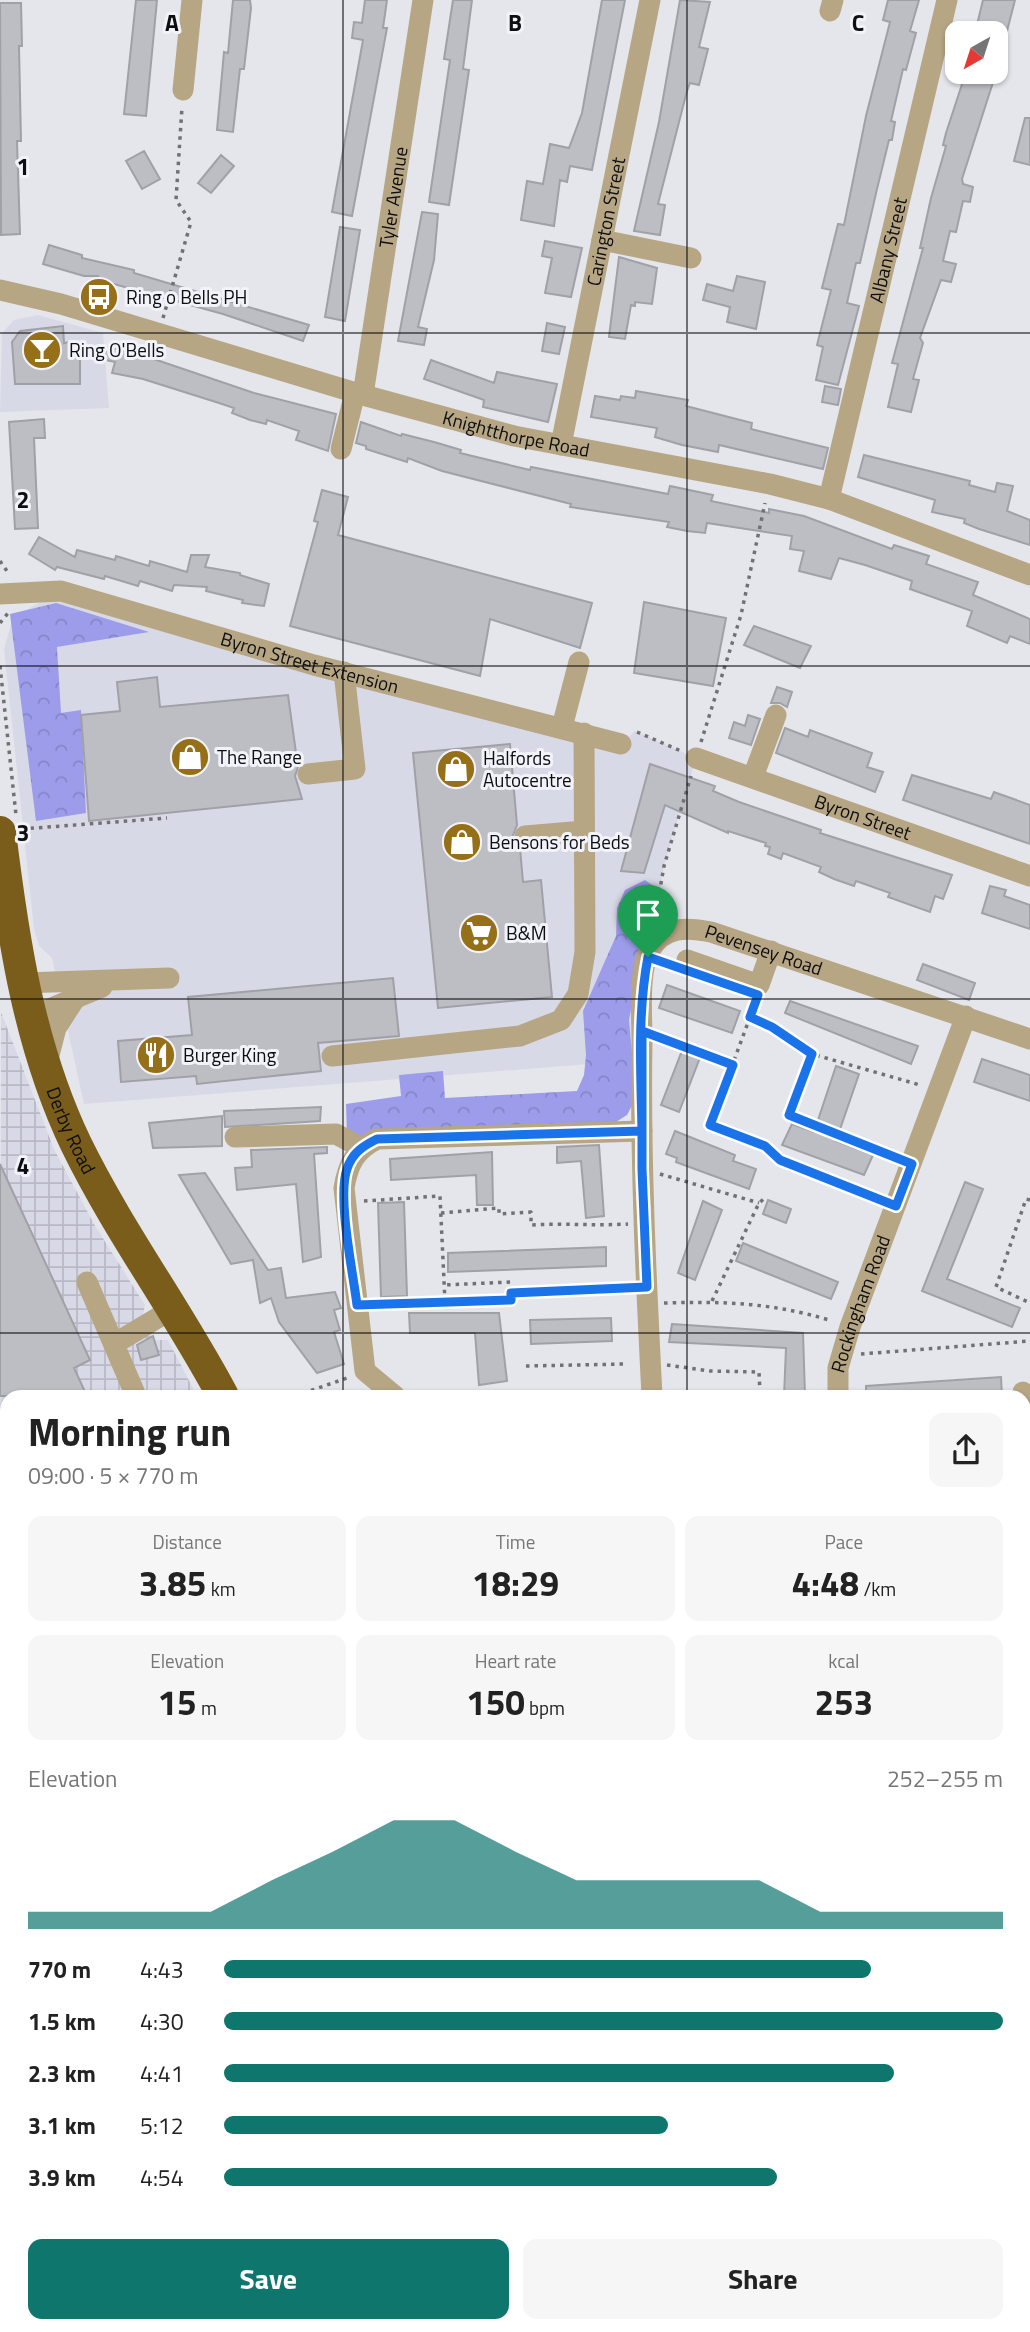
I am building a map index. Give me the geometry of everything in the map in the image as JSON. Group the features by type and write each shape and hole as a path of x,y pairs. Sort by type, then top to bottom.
{"highway":[{"name":"Derby Road","path":"9,830 13,939 29,1013 46,1068 76,1144 220,1390"}],"street":[{"path":"183,90 192,0"},
{"name":"Tyler Avenue","path":"341,449 359,394 423,0"},
{"name":"Carington Street","path":"561,445 650,0"},
{"name":"Albany Street","path":"829,499 947,0"},
{"path":"602,240 691,258"},
{"name":"Knightthorpe Road","path":"0,290 27,294 359,394 514,436 770,484 829,499 1030,575"},
{"name":"Byron Street Extension","path":"6,602 61,591 344,672 621,744"},
{"path":"562,727 579,662"},
{"path":"308,774 355,769 344,672"},
{"path":"753,777 776,715"},
{"path":"332,1056 520,1036 561,1020 578,994 586,952 584,733"},
{"name":"Byron Street","path":"696,758 1030,876"},
{"path":"525,836 584,831"},
{"name":"Pevensey Road","path":"649,951 662,936 677,928 689,928 771,951 1030,1039"},
{"path":"649,951 643,984 642,1169 652,1390"},
{"path":"687,960 759,985 771,951"},
{"path":"23,983 169,978"},
{"path":"29,1013 42,1012 77,996 121,981"},
{"path":"46,1068 56,1028 77,996"},
{"name":"Rockingham Road","path":"838,1390 838,1368 846,1336 966,1016"},
{"path":"388,1390 365,1371 345,1202 347,1168 360,1147 377,1139 507,1143 642,1131"},
{"path":"235,1138 336,1134 360,1147"},
{"path":"87,1282 133,1390"},
{"path":"114,1345 174,1308"}],"path":[{"path":"159,333 191,222 176,200 183,90"},
{"path":"649,951 664,866 741,615 770,484"},
{"path":"0,561 9,574"},
{"path":"0,623 6,602"},
{"path":"621,744 635,731 696,758"},
{"path":"9,830 167,818"},
{"path":"758,995 710,1125 765,1146 780,1160 896,1206"},
{"path":"750,1017 772,1027 812,1054 939,1090"},
{"path":"642,1031 733,1065"},
{"path":"812,1054 789,1115 912,1164"},
{"path":"642,1169 759,1203"},
{"path":"345,1202 440,1196 445,1302"},
{"path":"712,1301 759,1203 766,1197"},
{"path":"1030,1200 1026,1199 996,1287 1030,1303"},
{"path":"441,1213 499,1208 499,1214 531,1212 531,1225 570,1223 585,1227 644,1223"},
{"path":"357,1305 511,1300 511,1282 444,1285"},
{"path":"511,1293 647,1295 790,1308 846,1336 860,1354 1030,1341"},
{"path":"526,1366 625,1364"},
{"path":"650,1366 678,1364 710,1371 759,1372 760,1390"},
{"path":"312,1390 365,1371"}],"shaded area":[{"path":"38,315 103,333 109,408 0,412 2,333 14,320"},
{"path":"61,591 621,744 635,731 696,758 664,866 649,951 641,1060 84,1104 52,958 39,946 34,929 4,649 13,617"},
{"path":"1,1012 54,1149 94,1224 145,1305 142,1319 155,1340 168,1340 194,1390 1,1390"}],"green space":[{"path":"56,603 149,632 57,647 61,713 81,710 86,813 36,821 10,614"},
{"path":"645,880 655,887 629,1020 636,1098 627,1115 616,1122 347,1137 346,1104 401,1096 399,1075 443,1071 445,1098 577,1091 584,1075 586,1055 583,1011 616,936 617,908 625,890"}],"building":[{"path":"136,0 157,0 146,116 124,114"},
{"path":"233,0 250,0 251,8 244,69 240,69 233,132 217,130 224,52 228,53"},
{"path":"365,0 387,0 383,28 387,28 352,216 332,212 363,40 352,38 354,22 362,23"},
{"path":"453,0 472,0 463,69 469,70 449,205 429,202 450,60 444,59"},
{"path":"602,0 625,0 592,170 570,166 567,182 560,180 554,226 521,220 527,181 543,184 550,144 569,148 582,113"},
{"path":"680,0 710,2 699,47 708,49 699,85 690,83 687,91 658,204 665,205 660,235 634,231 659,122"},
{"path":"888,0 919,0 910,31 916,33 906,70 903,69 891,121 895,122 892,140 889,140 860,263 856,263 847,303 859,306 838,385 816,380 823,347 817,345 831,290 822,288 838,224 844,225 866,116 890,22 883,20"},
{"path":"983,0 1015,0 1008,27 1008,21 978,21"},
{"path":"0,3 21,3 22,46 19,46 21,141 17,141 20,234 1,235"},
{"path":"962,84 992,84 962,179 963,184 973,187 970,202 963,201 956,232 950,231 943,261 956,264 951,282 941,280 920,338 923,343 913,379 919,380 911,412 888,407 898,364 892,363 923,248 920,248 946,146 943,145"},
{"path":"1025,118 1030,118 1030,165 1014,161"},
{"path":"144,151 160,179 142,189 126,161"},
{"path":"221,155 234,166 211,193 198,183"},
{"path":"422,212 438,214 434,260 418,327 427,329 424,345 398,341"},
{"path":"340,227 360,230 345,321 325,317"},
{"path":"545,241 582,248 571,297 545,293 552,258 542,256"},
{"path":"49,245 82,255 82,258 134,270 134,273 309,325 303,341 223,314 99,280 98,276 84,276 43,264"},
{"path":"619,257 657,268 652,304 635,302 635,306 631,305 625,339 609,337"},
{"path":"737,276 765,282 756,329 727,322 730,307 703,300 707,284 733,291"},
{"path":"547,323 565,327 559,354 542,351"},
{"name":"Ring O'Bells","path":"63,326 64,343 70,342 72,358 80,357 80,384 15,384 12,342 20,331"},
{"path":"104,346 148,357 254,393 336,414 328,451 296,440 299,431 267,420 266,424 250,420 232,413 234,408 143,379 112,373 115,362 105,360"},
{"path":"431,360 494,383 497,372 557,384 548,422 483,407 484,400 424,379"},
{"path":"825,386 841,389 838,405 822,402"},
{"path":"636,391 688,400 686,406 752,423 751,429 828,448 823,469 719,445 718,452 682,445 655,437 657,428 591,417 595,396 620,400 621,396 635,398"},
{"path":"44,419 45,438 34,438 38,528 15,529 9,422"},
{"path":"361,422 401,436 402,434 461,450 460,453 530,470 531,467 668,494 670,486 713,495 711,501 769,513 769,509 804,516 892,549 894,545 929,556 926,564 978,582 973,595 1030,619 1030,644 1010,636 1007,643 967,626 972,611 910,589 912,581 865,565 839,558 831,579 799,571 804,551 790,549 792,536 707,523 705,533 687,531 667,527 669,522 570,507 571,504 442,471 408,458 407,462 366,449 366,446 356,443"},
{"path":"864,455 970,481 969,485 995,492 997,483 1013,486 1007,511 1030,520 1030,545 964,523 965,519 932,512 935,500 858,477"},
{"path":"322,490 348,497 338,535 592,603 580,648 490,619 480,676 290,626 318,522 314,521"},
{"path":"39,537 75,557 77,550 115,560 116,556 149,566 150,561 187,572 191,555 209,555 205,567 240,573 269,584 264,606 242,603 243,600 206,591 207,587 174,585 172,591 140,581 138,586 105,576 104,579 57,567 55,570 29,554"},
{"path":"644,602 726,618 713,686 634,673"},
{"path":"754,626 811,646 800,668 744,645"},
{"path":"157,677 160,707 288,695 298,767 295,776 302,799 89,821 81,715 120,711 117,682"},
{"path":"777,687 792,692 787,707 780,703 771,703"},
{"path":"748,715 760,719 751,745 729,738 734,722 745,726"},
{"path":"785,728 808,737 810,730 872,753 867,767 883,772 875,792 776,753"},
{"path":"510,744 517,825 512,838 520,848 523,882 541,880 552,997 438,1008 413,753"},
{"path":"650,764 715,786 713,791 821,830 820,833 952,875 943,899 935,896 930,912 888,897 890,893 856,881 854,886 834,879 819,872 821,867 783,853 781,859 768,854 770,847 765,846 766,843 728,833 665,805 644,873 621,871"},
{"path":"912,775 991,799 994,792 1030,805 1030,844 903,800"},
{"path":"990,886 1006,890 1004,896 1030,905 1030,929 982,913"},
{"path":"923,964 975,983 969,1000 917,980"},
{"path":"393,978 399,1036 318,1043 321,1071 197,1084 196,1076 121,1082 118,1041 192,1035 188,997"},
{"path":"667,985 740,1011 732,1033 659,1008"},
{"path":"790,1001 918,1046 911,1064 785,1013"},
{"path":"683,1048 701,1055 679,1112 661,1105"},
{"path":"982,1059 1030,1075 1030,1101 974,1082"},
{"path":"836,1066 859,1074 836,1141 873,1155 864,1175 782,1145 792,1124 814,1132"},
{"path":"321,1107 320,1121 225,1127 224,1111"},
{"path":"222,1116 222,1146 153,1148 149,1123"},
{"path":"675,1131 735,1155 733,1161 756,1169 749,1189 676,1162 677,1158 666,1154"},
{"path":"599,1145 604,1216 586,1218 581,1161 557,1163 557,1147"},
{"path":"327,1147 327,1153 314,1154 321,1257 303,1262 296,1184 237,1190 235,1168 252,1167 251,1150"},
{"path":"492,1152 493,1205 477,1205 476,1175 391,1180 390,1159"},
{"path":"0,1164 90,1360 74,1368 84,1390 0,1390"},
{"path":"205,1173 268,1270 281,1268 286,1298 335,1292 341,1308 334,1310 340,1330 334,1332 344,1364 317,1373 279,1322 271,1298 260,1303 253,1260 231,1264 179,1175"},
{"path":"965,1182 983,1189 947,1279 1020,1308 1012,1327 922,1291"},
{"path":"768,1200 791,1209 786,1223 763,1214"},
{"path":"703,1201 722,1210 695,1280 678,1273"},
{"path":"404,1202 407,1296 381,1297 378,1203"},
{"path":"743,1243 838,1282 831,1299 736,1261"},
{"path":"606,1247 606,1266 448,1272 448,1253"},
{"path":"409,1313 499,1313 507,1381 479,1385 475,1333 410,1333"},
{"path":"611,1318 612,1341 531,1344 530,1320"},
{"path":"672,1324 803,1333 805,1390 784,1390 786,1348 669,1342"},
{"path":"153,1336 159,1355 141,1360 137,1345"},
{"path":"1001,1377 1002,1390 866,1390 866,1386"}],"place":[{"name":"Ring o Bells PH","path":"99,297"},
{"name":"Ring O'Bells","path":"42,350"},
{"name":"The Range","path":"190,757"},
{"name":"Halfords Autocentre","path":"456,769"},
{"name":"Bensons for Beds","path":"462,842"},
{"name":"B&M","path":"479,933"},
{"name":"Burger King","path":"156,1055"}],"route":[{"path":"648,957 643,984 641,1060 642,1131 507,1136 377,1139 360,1147 347,1168 344,1188 357,1305 511,1300 511,1293 647,1287 642,1169 641,1060 642,1031 733,1065 710,1125 765,1146 780,1160 896,1206 912,1164 789,1115 812,1054 772,1027 750,1017 758,995 648,957"}]}
